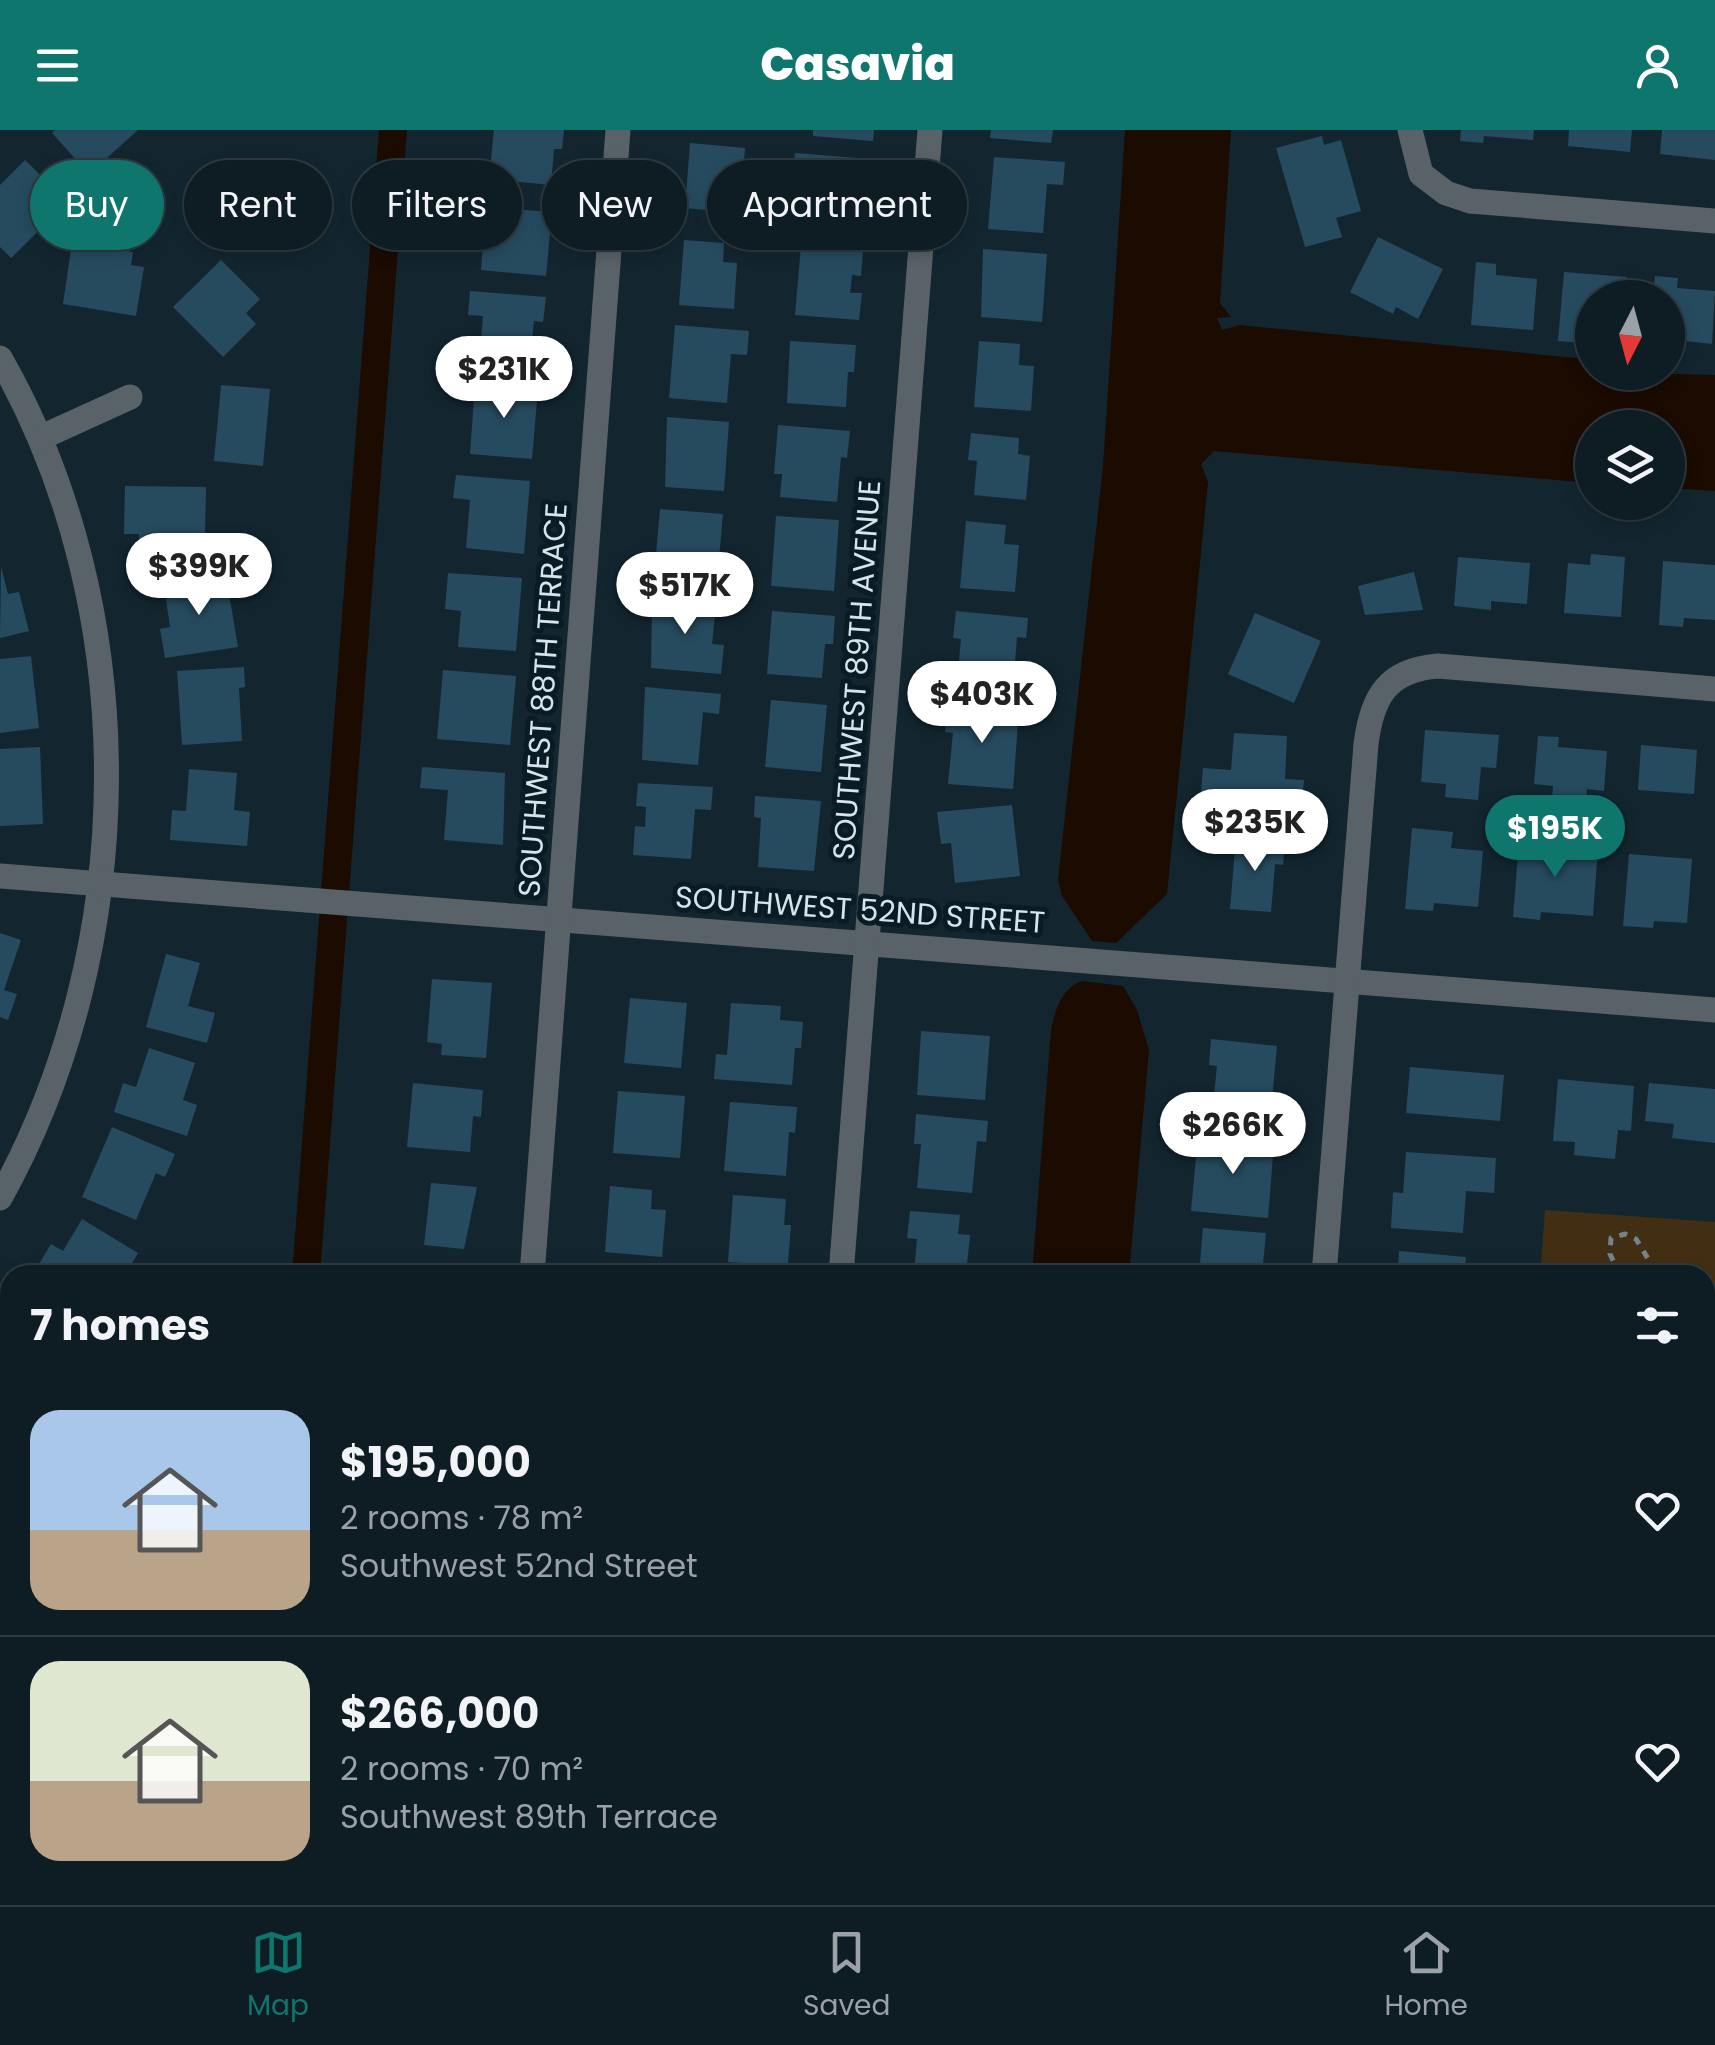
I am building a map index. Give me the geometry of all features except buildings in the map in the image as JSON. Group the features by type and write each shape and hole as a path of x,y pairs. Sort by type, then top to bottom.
{"street":[{"name":"SOUTHWEST 88TH TERRACE","path":"533,1265 618,130"},
{"name":"SOUTHWEST 89TH AVENUE","path":"841,1265 930,130"},
{"path":"1410,130 1421,174 1446,193 1470,201 1715,221"},
{"path":"0,358 40,438 79,557 96,640 105,795 100,884 86,970 64,1057 35,1132 0,1198"},
{"path":"40,438 130,397"},
{"path":"1325,1265 1368,733 1372,708 1384,686 1402,672 1438,666 1715,689"},
{"name":"SOUTHWEST 52ND STREET","path":"0,876 1715,1010"}],"path":[{"path":"1616,1265 1609,1245 1611,1238 1625,1234 1636,1240 1652,1265"}],"shaded area":[{"path":"1125,130 1231,130 1220,303 1231,317 1217,318 1222,330 1240,325 1575,358 1575,390 1685,390 1685,374 1715,375 1715,491 1685,489 1685,410 1575,410 1575,482 1214,451 1201,464 1208,482 1167,894 1116,943 1092,941 1062,896 1058,880 1103,466"},
{"path":"1083,981 1123,986 1137,1010 1149,1050 1130,1265 1033,1265 1051,1030 1057,1007"},
{"path":"1545,1210 1715,1222 1715,1265 1541,1265"}],"waterway":[{"path":"307,1265 393,130"}]}
